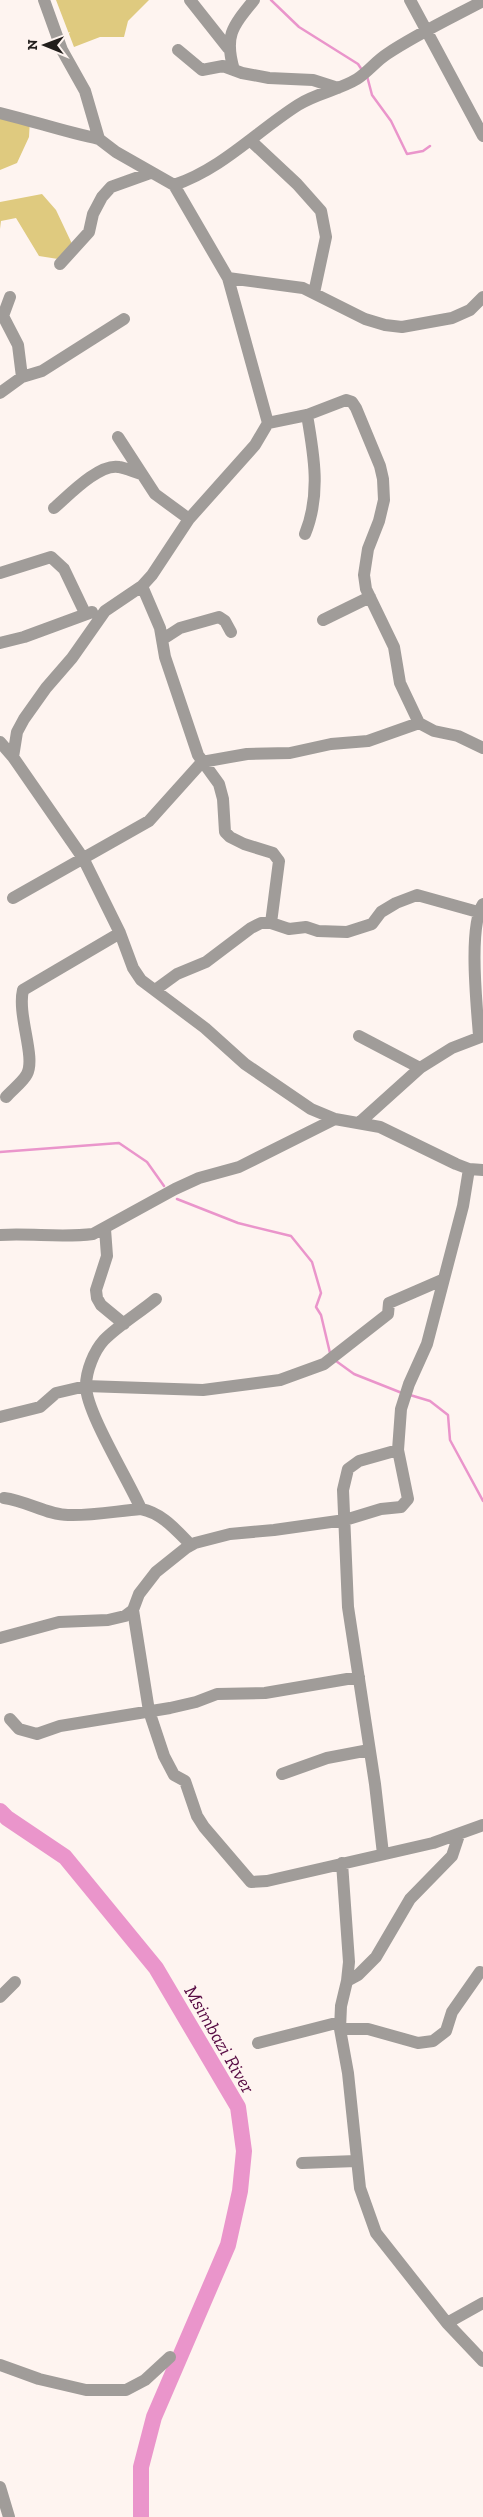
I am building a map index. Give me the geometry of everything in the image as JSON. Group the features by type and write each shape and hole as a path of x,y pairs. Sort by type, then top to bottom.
{"street":[{"path":"44,0 62,50 86,91 99,140"},
{"path":"190,0 228,48 234,70"},
{"path":"228,48 234,27 254,0"},
{"path":"410,0 483,136"},
{"path":"174,184 186,181 251,141 312,97 358,79 386,55 483,1"},
{"path":"178,50 202,70 223,66 269,78 313,80 338,88"},
{"path":"0,112 33,120 55,130 99,140 150,173 159,175 174,184 228,278 266,407 268,423 259,440 189,519 152,575 142,586 105,611 72,658 24,719 17,732 13,757"},
{"path":"251,141 297,184 321,211 326,237 314,293"},
{"path":"60,264 90,232 93,214 102,197 111,187 150,173"},
{"path":"228,278 303,288 327,302 365,319 385,325 402,327 452,318 470,310 483,297"},
{"path":"10,297 3,316 18,345 22,377"},
{"path":"1,391 22,377 52,366 124,319"},
{"path":"268,423 308,415 334,403 346,400 352,402 356,408 380,466 384,500 379,521 368,549 364,575 370,597 394,647 400,683 418,723 434,731 458,736 483,748"},
{"path":"305,534 316,500 314,462 308,415"},
{"path":"118,437 154,494 189,519"},
{"path":"54,508 98,472 108,468 117,466 141,474"},
{"path":"0,573 51,557 64,569 85,613"},
{"path":"142,586 163,639 165,657 198,755 219,784 223,799 225,832 230,837 244,844 273,853 279,861 271,923"},
{"path":"323,620 370,597"},
{"path":"0,643 24,637 85,613 105,611"},
{"path":"163,639 180,628 219,618 225,621 231,632"},
{"path":"12,898 149,821 202,762 247,754 290,753 331,744 368,741 418,723"},
{"path":"0,742 13,757 83,858 120,933 136,973 155,990 205,1028 245,1064 277,1088 311,1109 335,1119 380,1127 469,1169 483,1170"},
{"path":"155,990 177,974 206,962 251,928 261,923 271,923 289,929 306,927 318,931 347,932 372,924 381,912 396,903 417,895 481,908 476,949 481,1036 452,1048 420,1068 360,1122"},
{"path":"6,1097 27,1075 30,1065 22,1024 21,999 23,990 120,933"},
{"path":"359,1036 420,1068"},
{"path":"0,1235 24,1233 78,1236 93,1234 175,1189 199,1178 239,1167 335,1119"},
{"path":"469,1169 463,1206 442,1280 428,1344 409,1384 401,1409 398,1450 408,1499 401,1507 381,1509 345,1520 230,1534 191,1545 156,1572 139,1594 132,1610 149,1711 164,1756 174,1775 184,1781 204,1827 251,1882 267,1881 421,1846 483,1825"},
{"path":"105,1229 107,1256 96,1290 97,1298 102,1305 124,1324"},
{"path":"0,1418 40,1407 56,1393 86,1386 219,1389 280,1380 324,1364 388,1314 389,1303 442,1280"},
{"path":"141,1509 92,1409 86,1386 95,1352 104,1340 156,1300"},
{"path":"383,1854 348,1607 343,1490 348,1470 367,1457 398,1450"},
{"path":"4,1498 25,1502 54,1513 68,1515 141,1509 154,1512 191,1545"},
{"path":"0,1638 59,1622 117,1618 132,1610"},
{"path":"10,1719 20,1729 37,1734 60,1726 196,1702 216,1694 265,1693 359,1677"},
{"path":"282,1774 327,1758 369,1750"},
{"path":"348,1981 367,1968 376,1957 410,1899 452,1856 459,1834"},
{"path":"342,1863 349,1937 348,1981 341,2006 340,2026 348,2073 360,2188 372,2227 447,2323 483,2361"},
{"path":"258,2043 340,2026 368,2029 418,2043 433,2041 446,2031 452,2012 480,1972"},
{"path":"0,1997 15,1982"},
{"path":"302,2163 356,2161"},
{"path":"447,2323 483,2303"},
{"path":"0,2365 39,2379 86,2390 126,2390 145,2380 170,2357"},
{"path":"0,2487 9,2517"}],"shaded area":[{"path":"56,0 149,0 128,21 124,37 100,37 74,47"},
{"path":"0,109 30,119 29,137 17,163 0,170"},
{"path":"42,194 56,210 73,246 58,259 39,256 16,218 1,221 0,229 0,202"}],"waterway":[{"path":"271,0 299,27 358,64 362,70"},
{"path":"367,76 372,95 391,121 407,154 423,151 430,146"},
{"path":"0,1152 119,1143 147,1162 164,1186"},
{"path":"177,1199 238,1223 291,1236 312,1262 321,1293 316,1307 321,1315 330,1353"},
{"path":"336,1361 354,1374 402,1393"},
{"path":"410,1395 430,1401 448,1415 450,1440 483,1501"},
{"name":"Msimbazi River","path":"0,1811 7,1818 65,1857 156,1968 238,2107 244,2151 240,2191 228,2245 154,2417 141,2467 141,2517"}]}
